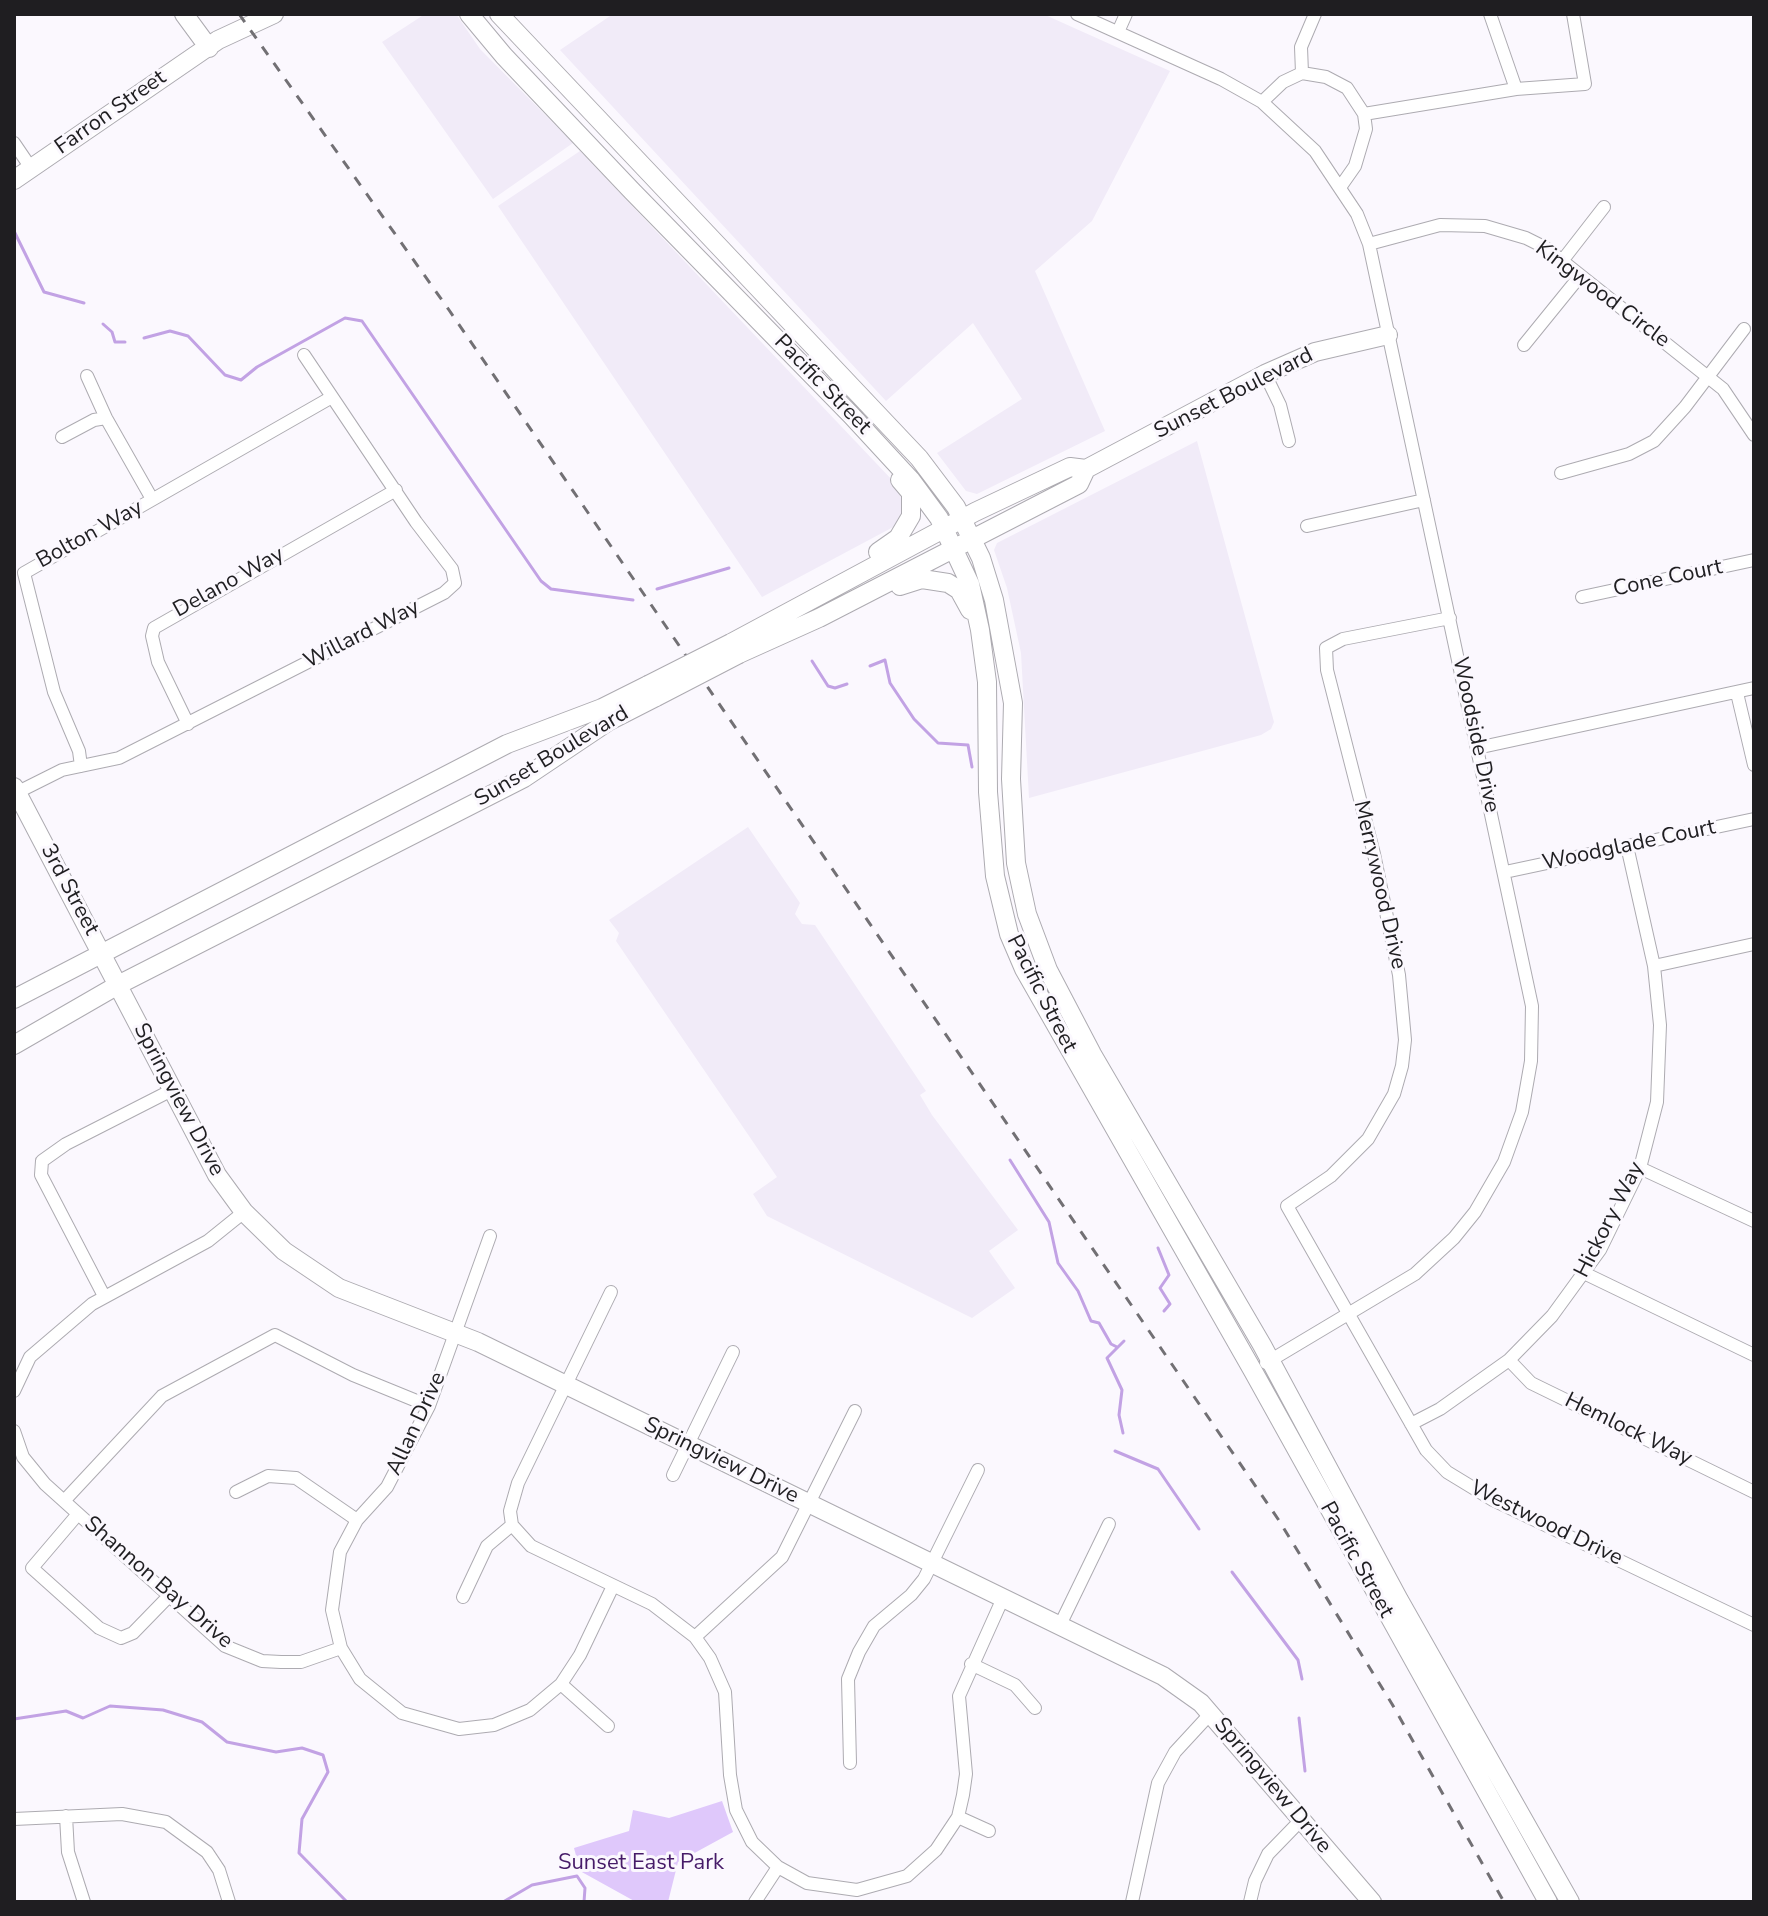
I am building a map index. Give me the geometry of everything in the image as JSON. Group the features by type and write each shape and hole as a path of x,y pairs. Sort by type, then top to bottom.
{"main road":[{"path":"184,14 209,48"},
{"name":"Farron Street","path":"14,180 218,40 274,14"},
{"name":"Farron Street","path":"209,48 290,14"},
{"name":"Pacific Street","path":"469,14 504,56 865,430 911,480 945,527 964,544 994,600 1013,703 1011,779 1016,863 1036,943 1084,1059 1325,1505 1548,1902"},
{"name":"Pacific Street","path":"499,14 919,458 962,518 970,584 980,630 988,715 988,792 997,885 1017,951 1270,1360 1570,1902"},
{"path":"723,283 740,287 775,321 793,324"},
{"name":"Sunset Boulevard","path":"14,1045 118,985 524,778 652,691 735,648 854,575 962,518 1070,467 1086,469 1265,374 1315,352 1388,335"},
{"path":"854,575 866,558 898,538 906,528 912,510 911,493 870,446 865,430"},
{"name":"Sunset Boulevard","path":"735,648 862,595 964,544 1079,484 1086,469"},
{"path":"862,595 886,593 906,584 935,579 959,590 980,630"},
{"name":"Sunset Boulevard","path":"14,999 507,744 652,691"},
{"name":"3rd Street","path":"15,791 118,985"},
{"path":"988,792 1002,806 1003,854 1016,863"},
{"path":"1017,951 1036,943"},
{"name":"Springview Drive","path":"118,985 217,1175 244,1212 284,1251 339,1288 455,1334 566,1385 1163,1676 1191,1693 1211,1713 1372,1902"},
{"path":"1325,1505 1337,1508 1353,1533 1367,1538 1361,1547 1370,1569 1368,1581"},
{"path":"1447,1684 1441,1693 1452,1718 1451,1729"},
{"path":"1487,1793 1495,1793 1513,1823 1527,1826 1523,1839 1532,1857 1530,1870"}],"street":[{"name":"Woodside Drive","path":"1077,14 1221,79 1262,102 1307,143 1341,186 1369,244 1532,1006 1528,1087 1514,1138 1491,1186 1454,1238 1415,1274 1253,1371"},
{"path":"1118,32 1126,14"},
{"path":"1302,73 1301,47 1315,14"},
{"path":"1490,14 1516,89"},
{"path":"1364,114 1516,89 1585,84 1573,14"},
{"path":"1262,102 1283,82 1302,73 1326,77 1347,88 1364,114 1366,129 1362,150 1341,186"},
{"path":"14,143 31,168"},
{"path":"1562,261 1604,207"},
{"name":"Kingwood Circle","path":"1369,244 1440,225 1485,226 1526,238 1562,261 1708,377 1740,410 1754,435"},
{"path":"1524,345 1580,276"},
{"path":"1561,473 1629,454 1654,441 1744,329"},
{"name":"Willard Way","path":"15,791 62,770 119,758 444,593 455,583 452,569 304,355"},
{"path":"1265,374 1280,405 1289,441"},
{"path":"87,376 106,418 152,499"},
{"name":"Bolton Way","path":"81,766 79,751 59,710 49,677 24,573 332,397"},
{"path":"62,437 94,420 106,418"},
{"name":"Delano Way","path":"188,724 162,673 153,645 154,628 396,490"},
{"path":"1307,526 1424,500"},
{"name":"Cone Court","path":"1582,597 1754,560"},
{"name":"Merrywood Drive","path":"1287,1206 1331,1176 1368,1139 1394,1094 1405,1040 1399,975 1374,854 1327,670 1326,648 1343,639 1450,618"},
{"path":"1477,748 1754,688"},
{"path":"1737,693 1754,765"},
{"name":"Woodglade Court","path":"1505,872 1754,819"},
{"name":"Hickory Way","path":"1411,1424 1440,1409 1509,1360 1586,1274 1640,1168 1657,1102 1660,1063 1654,966 1627,846"},
{"path":"1654,966 1754,944"},
{"path":"104,1296 41,1175 42,1161 66,1144 172,1090"},
{"path":"1640,1168 1754,1221"},
{"name":"Westwood Drive","path":"1287,1206 1426,1450 1463,1484 1754,1625"},
{"path":"14,1391 30,1357 42,1344 104,1296 208,1241 244,1212"},
{"name":"Allan Drive","path":"490,1236 429,1406 387,1487 357,1520 340,1552 332,1591 332,1610 341,1648 360,1679 387,1704 441,1726 475,1728 513,1719 561,1684 580,1655 613,1586"},
{"path":"1586,1274 1754,1355"},
{"path":"611,1292 512,1497 512,1525 531,1546 668,1614 695,1637 710,1658 725,1692 736,1810 752,1842 778,1867 807,1883 838,1890 891,1883 921,1865 947,1837 958,1817 966,1774 959,1696 1003,1598"},
{"path":"64,1501 162,1396 275,1335 298,1350 429,1406"},
{"path":"673,1475 733,1352"},
{"name":"Hemlock Way","path":"1509,1360 1531,1383 1754,1492"},
{"path":"695,1637 782,1557 855,1411"},
{"name":"Shannon Bay Drive","path":"15,1441 31,1470 225,1646 262,1661 301,1662 341,1648"},
{"path":"850,1763 848,1679 859,1652 874,1626 911,1595 933,1564 978,1470"},
{"path":"236,1492 268,1476 296,1478 357,1520"},
{"path":"78,1514 32,1568 99,1628 121,1638 133,1633 169,1596"},
{"path":"1060,1625 1109,1524"},
{"path":"463,1597 487,1546 512,1525"},
{"path":"971,1664 1015,1685 1035,1708"},
{"path":"561,1684 608,1726"},
{"path":"1132,1902 1158,1783 1175,1752 1211,1713"},
{"path":"14,1819 122,1814 148,1816 173,1826 207,1852 219,1870 229,1902"},
{"path":"66,1816 68,1852 84,1902"},
{"path":"958,1817 989,1831"},
{"path":"1250,1902 1255,1881 1268,1854 1301,1820"},
{"path":"755,1902 778,1867"}],"shaded area":[{"path":"425,14 456,14 480,49 573,143 493,199 382,42"},
{"path":"613,14 1043,14 1170,71 1092,221 1035,271 1105,431 977,494 966,491 937,453 1022,399 973,323 886,401 560,50"},
{"path":"580,151 894,482 901,498 903,516 897,525 762,597 498,206"},
{"path":"1197,441 1274,722 1271,729 1261,735 1029,798 1021,653 1007,588 994,550 997,543"},
{"path":"748,827 800,903 795,914 802,924 815,925 926,1091 920,1095 932,1115 1018,1230 989,1251 1015,1288 972,1318 767,1216 753,1194 777,1177 616,941 619,933 609,920"}],"green space":[{"name":"Sunset East Park","path":"722,1801 733,1832 678,1862 668,1902 636,1902 580,1871 574,1848 629,1831 633,1810 669,1818"}],"waterway":[{"path":"14,231 44,292 84,303"},
{"path":"144,338 170,331 188,336 225,375 241,380 257,367 345,318 362,321 541,581 551,589 633,600"},
{"path":"103,324 112,332 115,342 125,342"},
{"path":"657,589 729,568"},
{"path":"870,666 885,660 890,683 914,719 938,743 968,745 972,767"},
{"path":"812,661 828,686 835,688 847,684"},
{"path":"1010,1160 1049,1222 1058,1263 1078,1291 1091,1321 1099,1323 1111,1344 1117,1347"},
{"path":"1158,1248 1169,1275 1160,1288 1170,1304 1164,1311"},
{"path":"1123,1433 1119,1415 1122,1390 1107,1358 1124,1341"},
{"path":"1115,1451 1158,1469 1199,1529"},
{"path":"1232,1572 1298,1660 1302,1679"},
{"path":"14,1719 66,1711 83,1718 110,1706 163,1710 202,1722 227,1742 276,1752 302,1748 323,1755 328,1772 302,1819 299,1853 347,1902"},
{"path":"1299,1718 1305,1771"},
{"path":"503,1902 532,1885 577,1876 585,1888 584,1902"}],"railway":[{"path":"239,14 449,310 1278,1519 1392,1704 1504,1902"}]}
